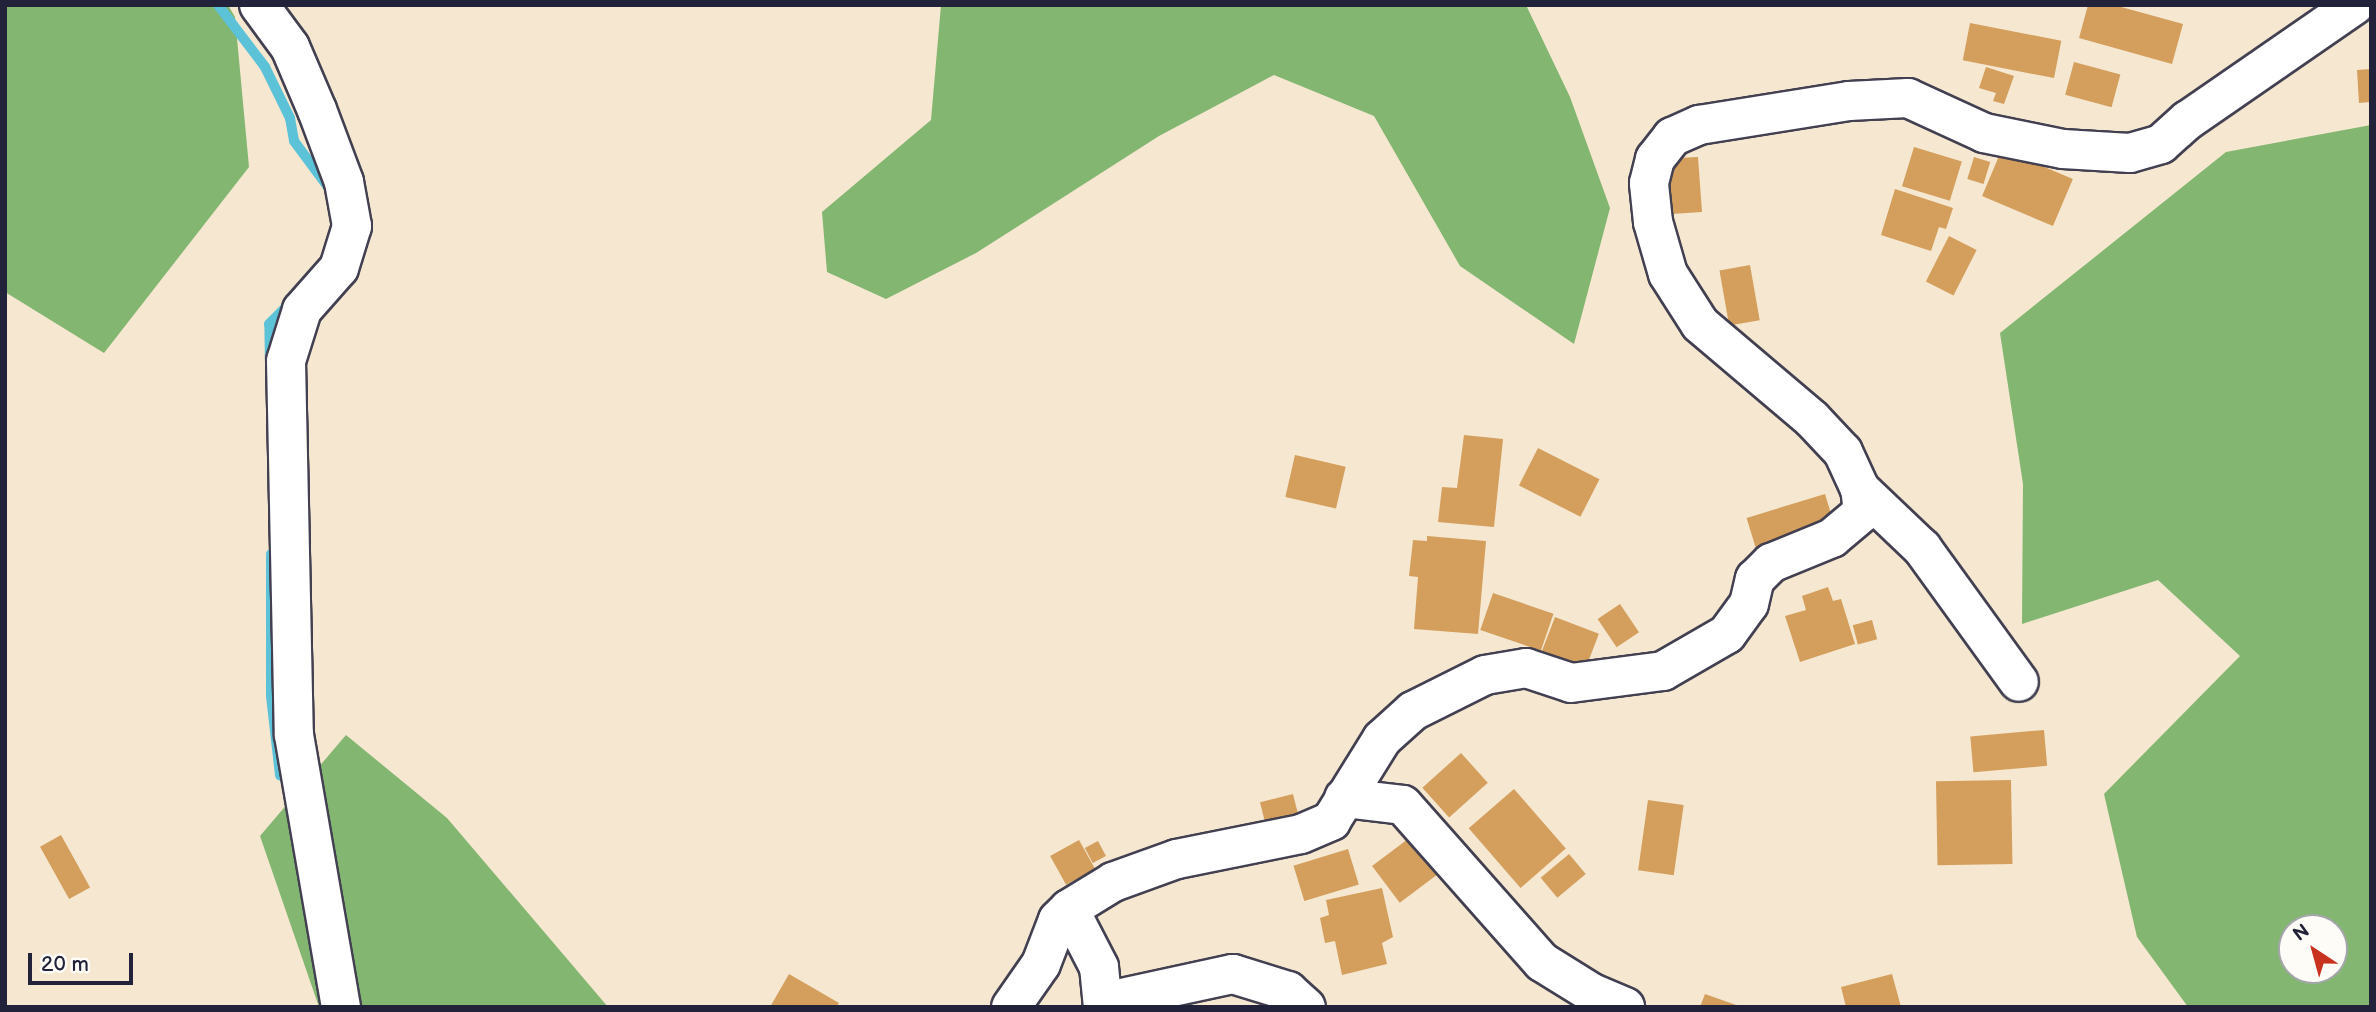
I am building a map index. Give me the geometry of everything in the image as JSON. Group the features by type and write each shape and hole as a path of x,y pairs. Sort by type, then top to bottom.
{"street":[{"path":"259,5 290,47 312,97 344,182 352,226 339,268 302,310 286,361 294,735 341,1007"},
{"path":"1012,1007 1041,964 1058,920 1069,909 1113,882 1177,859 1301,834 1331,821 1365,760 1413,711 1485,675 1525,668 1571,683 1663,671 1727,634 1749,604 1755,579 1770,564 1832,538 1863,512 1860,489 1843,452 1812,419 1700,324 1668,274 1653,222 1649,183 1655,159 1672,137 1699,125 1849,101 1908,98 1984,133 2063,149 2130,153 2161,144 2188,120 2355,5"},
{"path":"1860,489 1922,548 2019,682"},
{"path":"1344,798 1402,805 1542,962 1592,993 1625,1007"},
{"path":"1069,909 1099,967 1103,1004 1233,974 1288,991 1306,1007"}],"green space":[{"path":"5,5 228,5 235,17 249,167 104,353 5,292"},
{"path":"941,5 1526,5 1570,97 1610,208 1574,344 1460,266 1374,116 1274,75 1159,136 976,253 886,299 827,272 822,212 931,120"},
{"path":"2371,125 2371,1007 2188,1007 2137,937 2104,794 2240,656 2158,580 2022,624 2023,484 2000,333 2226,152"},
{"path":"346,735 447,818 608,1007 319,1007 260,836"}],"building":[{"path":"2088,5 2114,5 2183,24 2172,64 2079,38"},
{"path":"1970,23 2061,41 2054,78 1963,60"},
{"path":"2074,62 2120,74 2112,107 2065,95"},
{"path":"1986,67 2014,76 2004,104 1993,101 1996,93 1979,88"},
{"path":"2371,69 2371,102 2359,103 2357,70"},
{"path":"1914,147 1962,162 1950,201 1902,186"},
{"path":"2002,149 2073,179 2053,226 1982,196"},
{"path":"1698,157 1702,212 1671,214 1668,173 1678,158"},
{"path":"1974,157 1990,162 1984,184 1967,179"},
{"path":"1895,189 1953,208 1946,229 1939,227 1931,251 1881,235"},
{"path":"1949,236 1977,250 1953,296 1926,281"},
{"path":"1750,265 1760,320 1729,326 1719,270"},
{"path":"1464,435 1503,439 1494,527 1438,522 1442,487 1457,488"},
{"path":"1538,448 1599,479 1580,517 1519,485"},
{"path":"1295,455 1346,467 1336,509 1285,497"},
{"path":"1825,494 1834,524 1756,548 1747,518"},
{"path":"1427,536 1486,541 1478,634 1414,629 1418,577 1409,576 1413,540 1427,541"},
{"path":"1828,587 1833,601 1841,599 1855,644 1800,662 1785,616 1806,610 1802,596"},
{"path":"1493,593 1554,614 1541,651 1480,630"},
{"path":"1620,604 1639,632 1617,647 1598,619"},
{"path":"1555,617 1599,634 1586,668 1542,652"},
{"path":"1872,620 1877,639 1858,644 1853,625"},
{"path":"2044,730 2047,766 1973,772 1970,736"},
{"path":"1461,753 1488,783 1449,818 1422,788"},
{"path":"2011,780 2012,864 1937,865 1936,781"},
{"path":"1514,789 1566,849 1521,888 1469,828"},
{"path":"1293,794 1300,822 1267,830 1260,802"},
{"path":"1648,800 1684,805 1674,875 1638,870"},
{"path":"61,835 90,887 69,899 40,847"},
{"path":"1412,836 1440,873 1400,903 1372,866"},
{"path":"1079,840 1095,869 1066,885 1050,856"},
{"path":"1098,841 1106,856 1093,863 1085,848"},
{"path":"1348,849 1359,884 1304,901 1293,866"},
{"path":"1569,854 1586,874 1557,898 1541,878"},
{"path":"1382,888 1393,937 1382,943 1387,964 1342,975 1335,941 1325,943 1320,918 1329,915 1326,900"},
{"path":"789,974 839,1003 836,1007 770,1007"},
{"path":"1892,974 1901,1007 1846,1007 1841,987"},
{"path":"1705,994 1739,1006 1739,1007 1700,1007"}],"waterway":[{"path":"218,5 265,67 290,118 294,141 328,187"},
{"path":"270,363 269,324 290,303"},
{"path":"271,554 271,696 280,775"}]}
